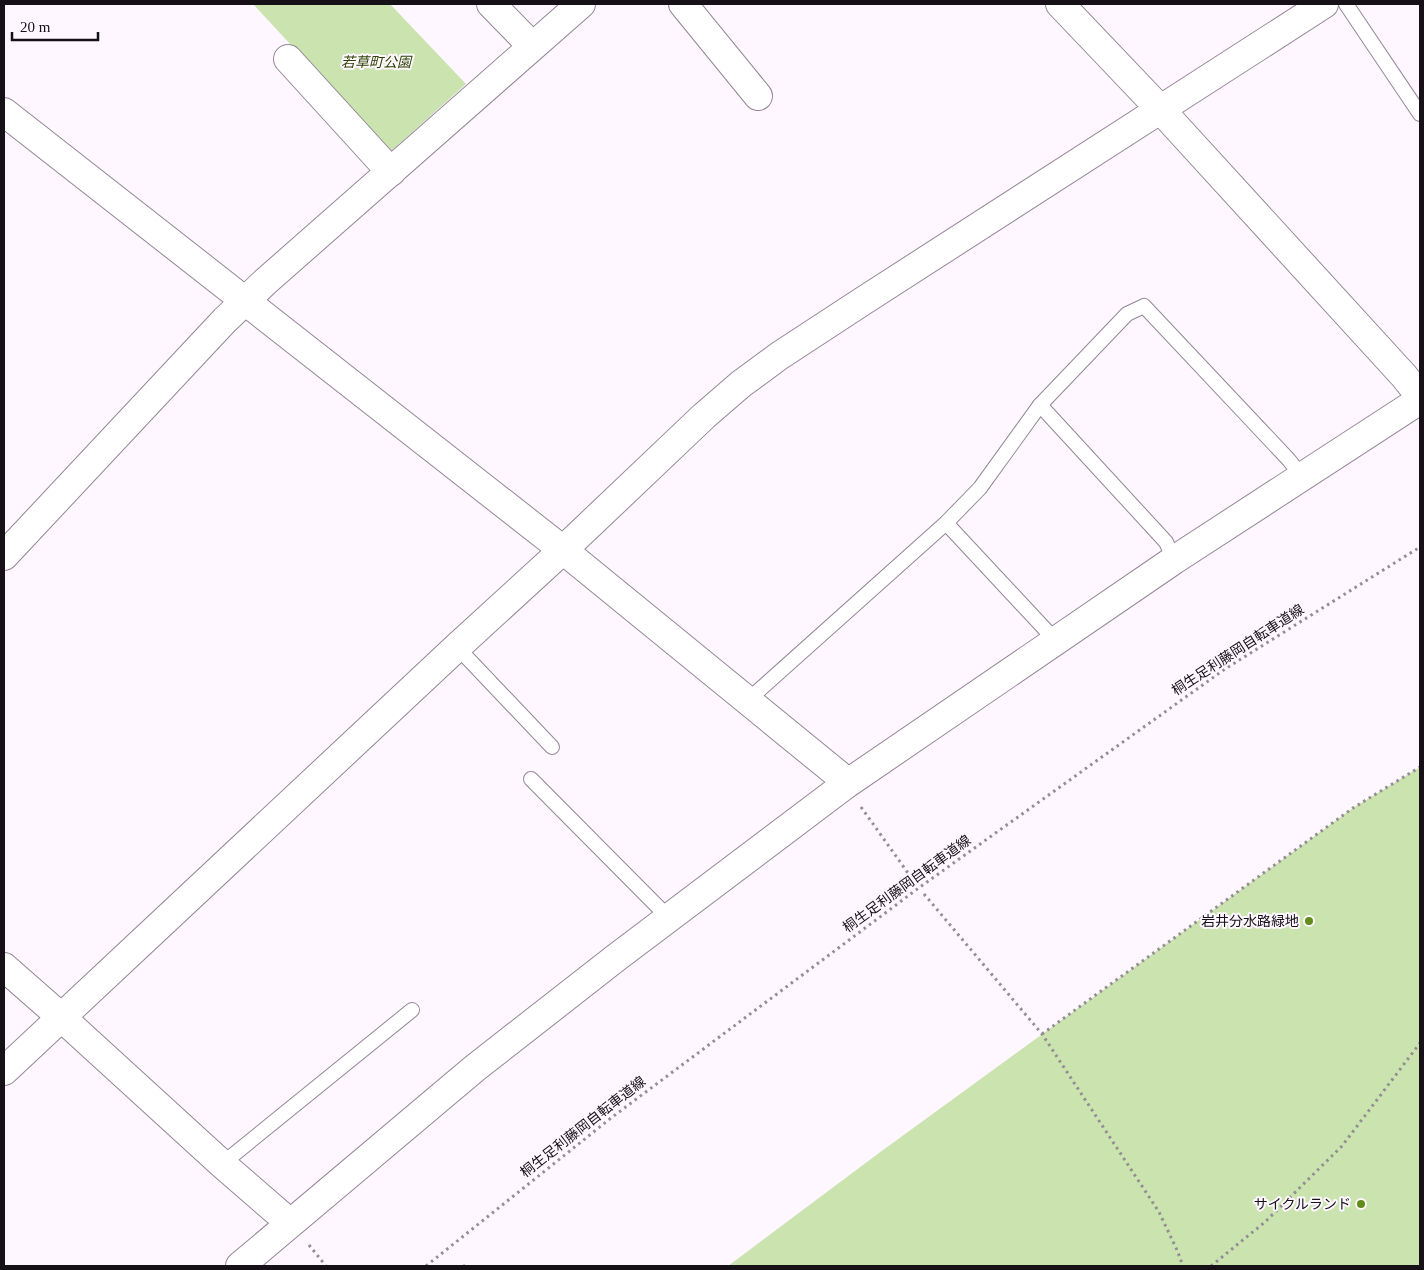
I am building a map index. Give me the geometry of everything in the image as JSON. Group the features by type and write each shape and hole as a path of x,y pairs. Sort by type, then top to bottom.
{"street":[{"path":"491,4 532,46"},
{"path":"4,556 225,320 581,4"},
{"path":"683,4 758,96"},
{"path":"1060,4 1160,109 1420,396"},
{"path":"4,1071 457,646 563,550 704,416 741,384 840,316 1324,4"},
{"path":"288,59 391,172"},
{"path":"4,112 563,550 840,776 846,785"},
{"path":"240,1266 298,1232 475,1068 669,918 846,785 1174,560 1420,400"},
{"path":"4,966 298,1232"}],"lane":[{"path":"1346,4 1420,114"},
{"path":"747,701 946,523 980,488 1040,405 1127,314 1144,306 1289,460 1302,477"},
{"path":"1040,405 1166,542 1174,560"},
{"path":"946,523 1056,641"},
{"path":"457,646 552,747"},
{"path":"531,779 669,918"},
{"path":"222,1164 412,1010"}],"path":[{"name":"桐生足利藤岡自転車道線","path":"426,1266 611,1118 920,887 1226,669 1420,547"},
{"path":"1042,1034 1353,808 1420,767"},
{"path":"862,808 913,880"},
{"path":"924,894 1042,1034 1159,1212 1182,1266"},
{"path":"1211,1266 1265,1222 1342,1146 1420,1044"},
{"path":"298,1232 326,1266"}],"green space":[{"name":"若草町公園","path":"253,4 390,4 466,84 390,152"},
{"name":"岩井分水路緑地","path":"1420,767 1420,1266 728,1266 879,1153 1353,808"}],"place":[{"name":"岩井分水路緑地","path":"1309,921"},
{"name":"サイクルランド","path":"1361,1204"}]}
